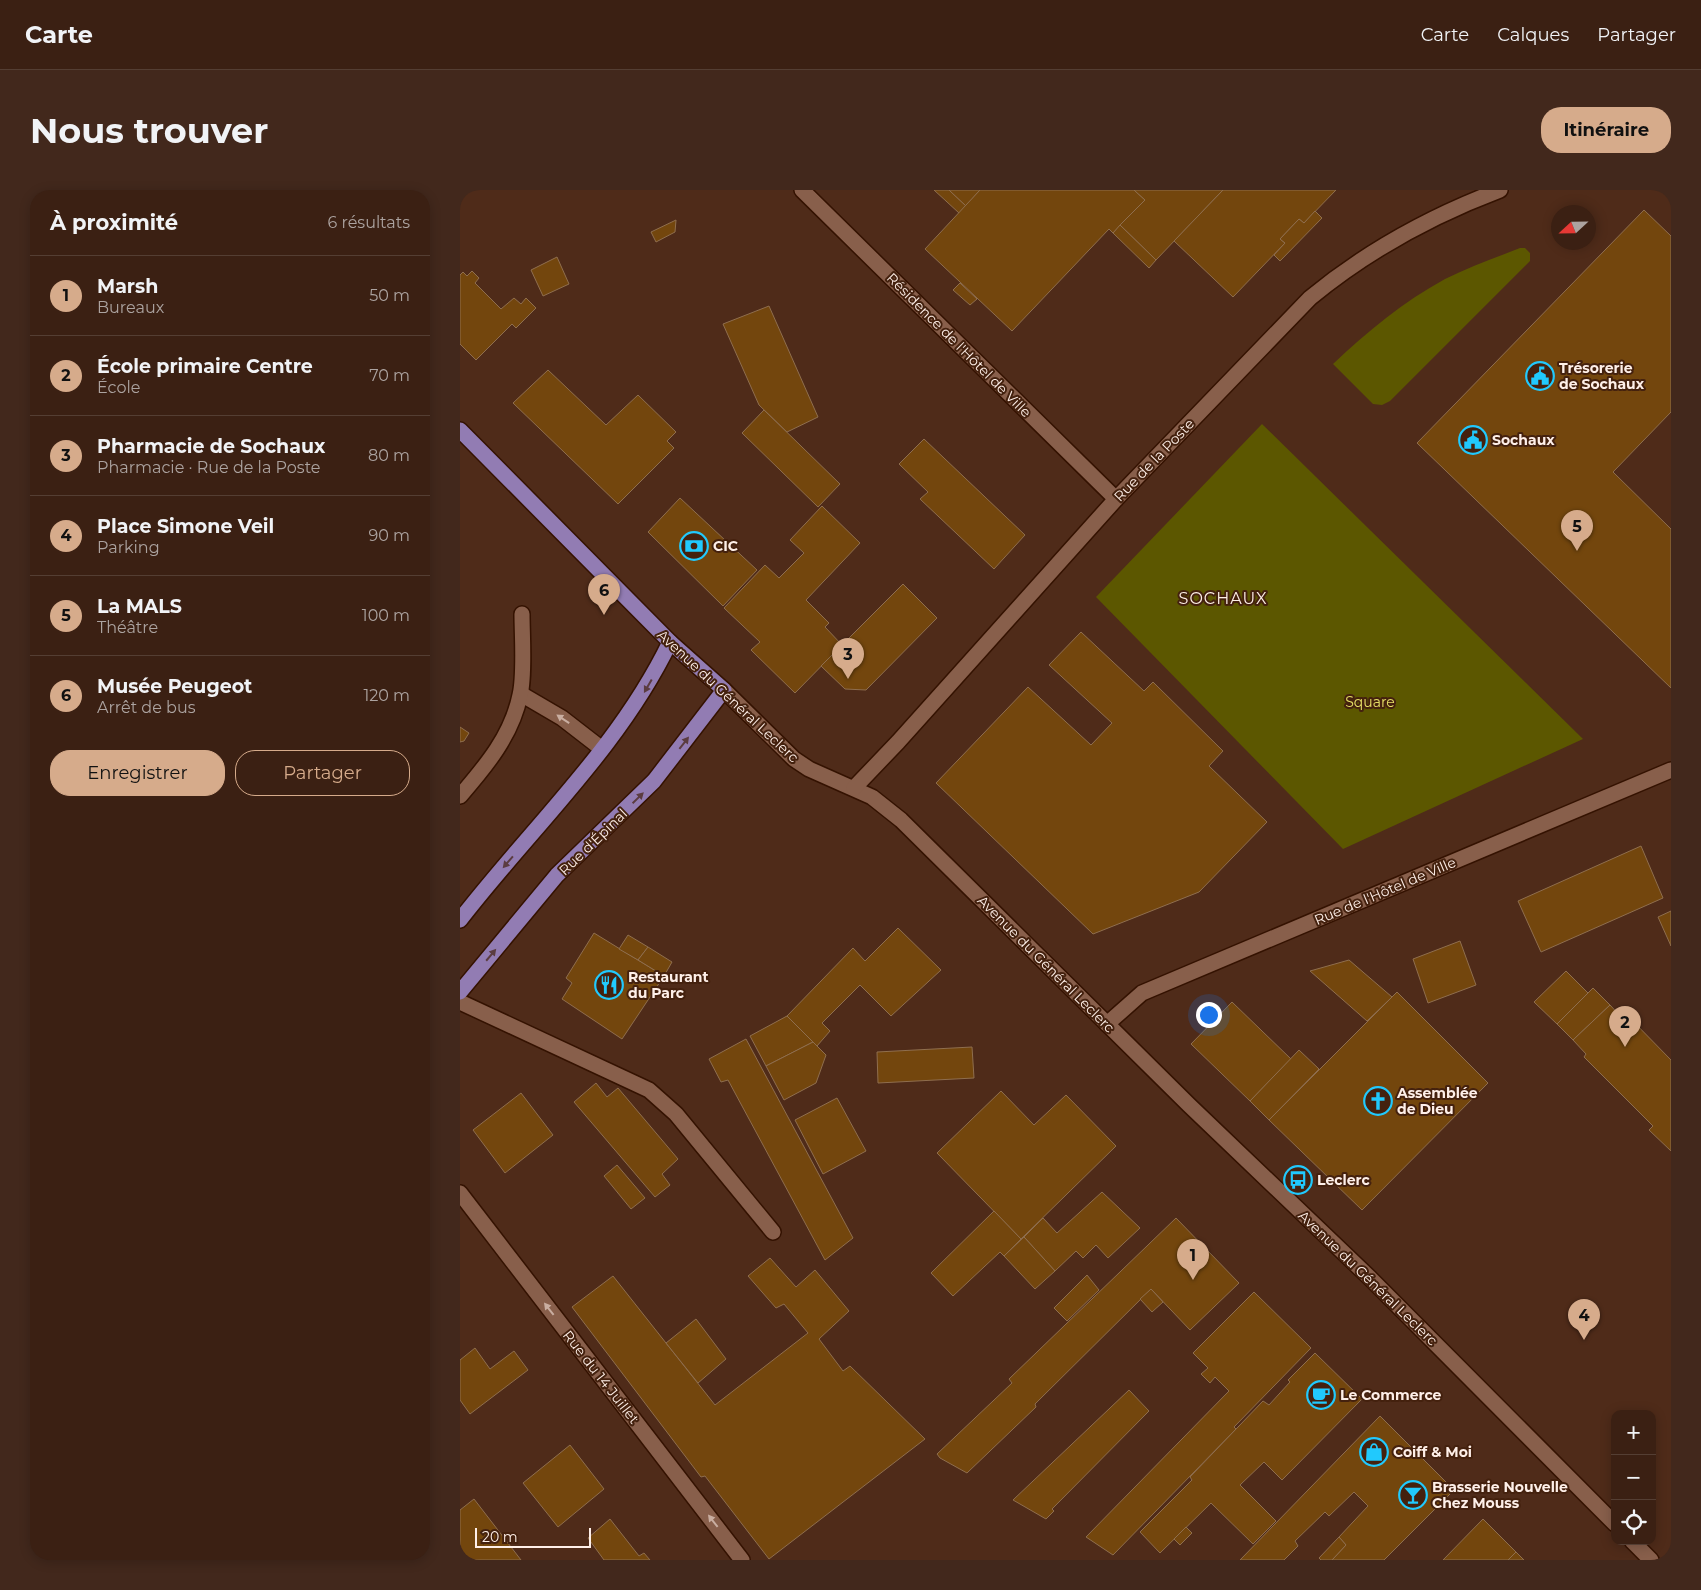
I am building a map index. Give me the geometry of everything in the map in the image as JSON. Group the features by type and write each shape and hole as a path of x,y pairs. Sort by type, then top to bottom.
{"main road":[{"name":"Avenue du Général Leclerc","path":"460,430 670,642 724,690"},
{"path":"460,920 602,749 642,695 670,642"},
{"name":"Rue d'Épinal","path":"460,992 558,875 654,781 724,690"}],"street":[{"name":"Résidence de l'Hôtel de Ville","path":"802,190 1116,500"},
{"name":"Rue de la Poste","path":"854,788 925,713 1116,500 1310,298 1339,275 1402,235 1459,205 1500,190"},
{"path":"460,796 490,761 505,738 520,694 522,614"},
{"name":"Avenue du Général Leclerc","path":"724,690 794,759 809,769 872,797 901,820 1107,1024 1370,1278 1611,1520"},
{"path":"520,694 562,718 602,749"},
{"name":"Rue de l'Hôtel de Ville","path":"1107,1024 1142,993 1671,770"},
{"path":"460,1002 649,1090 676,1114 773,1232"},
{"name":"Rue du 14 Juillet","path":"460,1193 742,1560"},
{"path":"1636,1545 1651,1560"}],"green space":[{"path":"1520,248 1525,248 1530,253 1530,261 1390,401 1382,405 1373,404 1333,364 1359,340 1415,297 1463,270"},
{"name":"Square","path":"1262,424 1583,739 1343,849 1096,597"}],"building":[{"path":"934,190 949,190 966,206 959,213"},
{"path":"949,190 980,190 966,206"},
{"path":"980,190 1134,190 1145,200 1113,233 1109,229 1012,331 925,249"},
{"path":"1134,190 1223,190 1156,260 1120,225 1145,200"},
{"path":"1223,190 1336,190 1304,223 1299,219 1280,239 1285,243 1233,297 1174,241"},
{"path":"1644,210 1671,236 1671,412 1613,472 1671,529 1671,688 1417,443"},
{"path":"1315,211 1322,218 1280,261 1274,255 1285,243 1280,239 1299,219 1304,223"},
{"path":"676,220 675,232 656,242 651,232"},
{"path":"1120,225 1156,260 1149,268 1113,233"},
{"path":"557,257 569,284 543,296 531,270"},
{"path":"472,271 479,278 475,283 501,309 514,298 521,304 526,298 536,308 516,328 512,324 476,360 460,344 460,275 463,272 467,276"},
{"path":"960,283 977,299 970,305 953,290"},
{"path":"769,306 818,417 787,432 759,405 723,324"},
{"path":"548,370 606,425 638,395 676,432 667,441 674,448 618,504 513,403"},
{"path":"764,410 840,484 818,507 742,433"},
{"path":"924,439 1025,535 994,569 920,499 928,492 899,464"},
{"path":"680,498 757,570 723,606 648,532"},
{"path":"822,506 860,543 806,600 829,623 825,627 842,645 795,693 751,650 760,642 724,608 765,565 779,578 804,553 790,540"},
{"path":"903,584 937,618 866,690 845,689 821,666"},
{"path":"1081,632 1144,691 1153,682 1223,751 1209,766 1267,822 1199,892 1093,934 936,783 1028,687 1091,745 1112,723 1049,665"},
{"path":"460,727 469,733 464,741 460,742"},
{"path":"1641,846 1663,898 1541,952 1518,901"},
{"path":"1671,911 1671,946 1658,917"},
{"path":"898,928 941,970 891,1016 860,985 822,1023 830,1031 817,1046 787,1016 853,948 865,961"},
{"path":"594,933 664,976 622,1039 562,999 572,983 566,978"},
{"path":"628,935 648,947 638,960 619,949"},
{"path":"1460,941 1476,985 1428,1003 1413,959"},
{"path":"648,947 672,962 664,976 638,960"},
{"path":"1349,960 1392,997 1367,1021 1310,971"},
{"path":"1566,971 1588,993 1557,1024 1534,1002"},
{"path":"1593,988 1610,1005 1573,1040 1557,1024"},
{"name":"Assemblée de Dieu","path":"1397,992 1488,1083 1362,1210 1269,1120"},
{"path":"1232,1002 1291,1059 1250,1101 1191,1044"},
{"path":"1610,1005 1622,1018 1626,1014 1671,1060 1671,1151 1649,1130 1653,1126 1584,1057 1586,1054 1573,1040"},
{"path":"787,1016 813,1042 766,1066 750,1036"},
{"path":"746,1039 853,1238 825,1260 728,1080 721,1082 709,1059"},
{"path":"813,1042 826,1055 816,1083 784,1100 766,1066"},
{"path":"972,1047 974,1078 878,1083 877,1052"},
{"path":"1299,1050 1319,1069 1269,1120 1250,1101"},
{"path":"596,1083 607,1097 618,1088 678,1159 662,1174 670,1185 655,1197 574,1102"},
{"path":"1001,1091 1034,1125 1066,1095 1116,1146 1021,1239 937,1153"},
{"path":"521,1093 553,1135 505,1173 473,1130"},
{"path":"837,1098 866,1151 823,1174 795,1120"},
{"path":"617,1165 645,1198 631,1209 604,1176"},
{"path":"1102,1192 1140,1228 1108,1258 1096,1245 1083,1258 1076,1251 1055,1271 1024,1237 1043,1218 1057,1233"},
{"path":"994,1211 1021,1239 1004,1256 1000,1252 953,1296 931,1273"},
{"path":"1176,1218 1239,1283 1190,1330 1151,1289 1035,1404 1036,1407 967,1473 940,1458 937,1454 1012,1383 1009,1379"},
{"path":"1024,1237 1055,1271 1035,1289 1004,1256"},
{"path":"770,1258 796,1287 815,1270 849,1311 819,1339 843,1371 850,1366 925,1439 769,1559 705,1476 701,1477 572,1307 613,1276 715,1405 808,1333 784,1304 776,1308 748,1276"},
{"path":"1087,1275 1099,1290 1067,1321 1054,1308"},
{"path":"1151,1289 1163,1302 1152,1312 1140,1299"},
{"path":"1254,1292 1311,1348 1234,1427 1236,1429 1113,1555 1086,1537 1229,1391 1215,1377 1210,1383 1201,1374 1208,1368 1193,1353"},
{"path":"696,1319 726,1359 698,1383 666,1343"},
{"path":"475,1348 490,1369 514,1351 528,1370 470,1414 460,1400 460,1360"},
{"path":"1315,1353 1362,1399 1282,1480 1264,1462 1240,1485 1276,1521 1253,1544 1211,1503 1160,1553 1140,1532 1192,1480 1190,1477 1263,1401 1269,1405 1290,1382 1288,1380"},
{"path":"1129,1390 1149,1411 1052,1509 1054,1511 1046,1519 1013,1500"},
{"path":"1380,1416 1454,1490 1384,1560 1332,1560 1346,1545 1339,1537 1368,1506 1354,1492 1329,1516 1325,1512 1295,1541 1298,1546 1284,1560 1240,1560"},
{"path":"570,1445 604,1489 558,1527 523,1483"},
{"path":"474,1499 521,1560 460,1560 460,1510"},
{"path":"610,1519 639,1556 644,1553 650,1560 604,1560 588,1538"},
{"path":"1483,1519 1516,1552 1508,1560 1443,1560"},
{"path":"1186,1527 1192,1533 1180,1545 1174,1539"},
{"path":"1339,1537 1346,1545 1332,1560 1321,1560 1319,1558"},
{"path":"1516,1552 1524,1560 1508,1560"}],"place":[{"name":"Trésorerie de Sochaux","path":"1540,376"},
{"name":"Sochaux","path":"1473,440"},
{"name":"CIC","path":"694,546"},
{"name":"La MALS","path":"1577,551"},
{"name":"Musée Peugeot","path":"604,615"},
{"name":"Pharmacie de Sochaux","path":"848,679"},
{"name":"Restaurant du Parc","path":"609,985"},
{"name":"École primaire Centre","path":"1625,1047"},
{"name":"Assemblée de Dieu","path":"1378,1101"},
{"name":"Leclerc","path":"1298,1180"},
{"name":"Marsh","path":"1193,1280"},
{"name":"Place Simone Veil","path":"1584,1340"},
{"name":"Le Commerce","path":"1321,1395"},
{"name":"Coiff & Moi","path":"1374,1452"},
{"name":"Brasserie Nouvelle Chez Mouss","path":"1413,1495"}],"district":[{"name":"SOCHAUX","path":"1223,598"}]}
